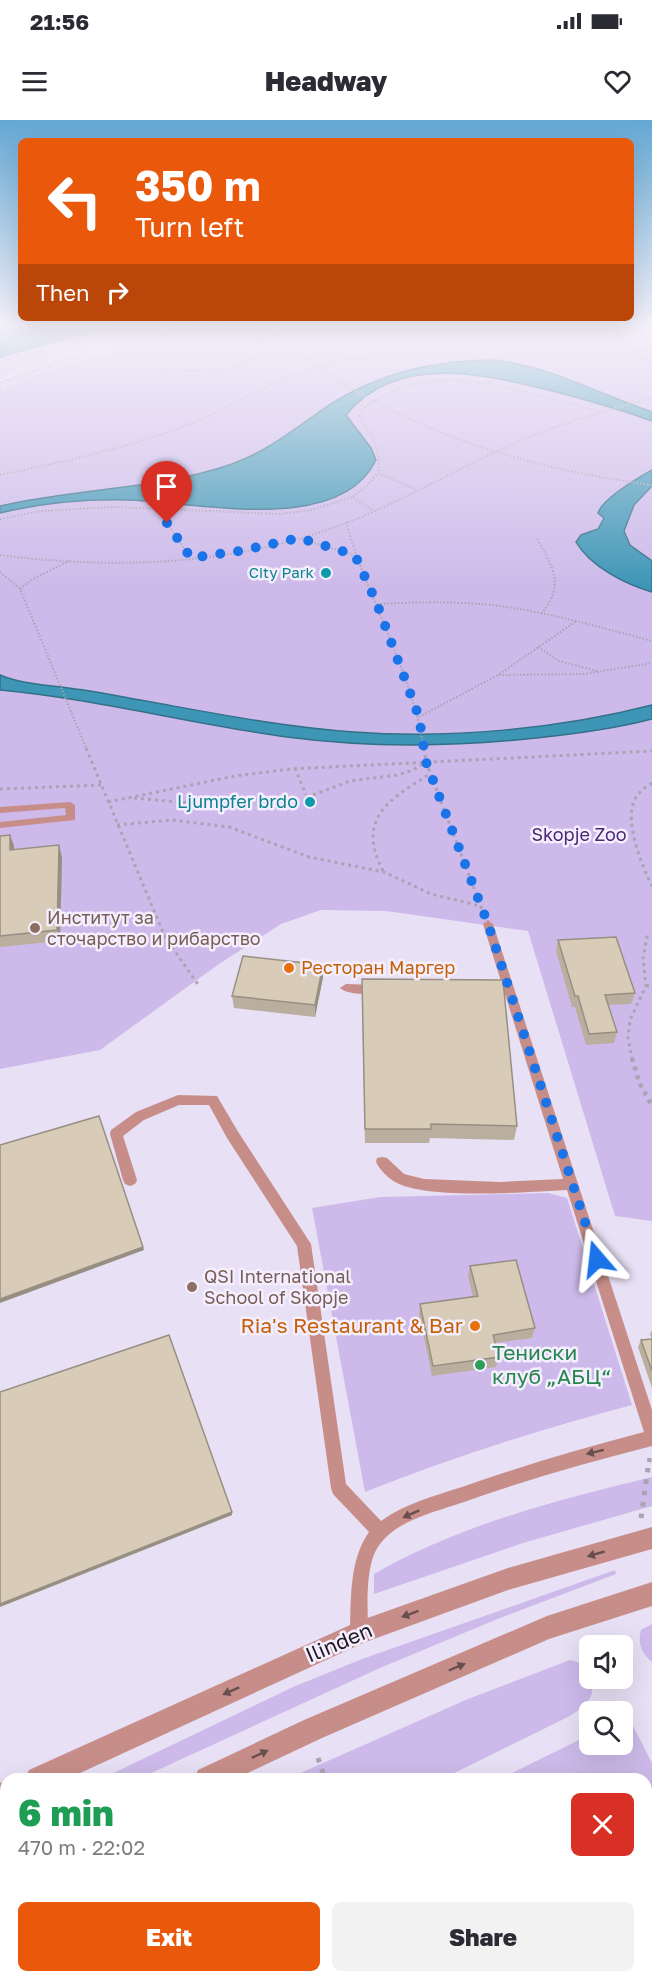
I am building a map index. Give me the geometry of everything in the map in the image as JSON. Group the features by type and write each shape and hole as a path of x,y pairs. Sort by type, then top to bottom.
{"street":[{"name":"Ilinden","path":"51,1773 359,1633 508,1579 645,1540"},
{"path":"220,1773 313,1729 547,1628 652,1594"}],"lane":[{"path":"0,810 70,806 71,818 0,825"},
{"path":"359,1633 365,1554 372,1539 380,1531 409,1514 511,1477 652,1436 573,1184 503,989 488,924"},
{"path":"346,988 393,988"},
{"path":"130,1180 116,1134 140,1116 178,1100 213,1100 232,1134 304,1244 339,1488 380,1531"},
{"path":"382,1162 400,1178 424,1185 500,1188 573,1184"}],"path":[{"path":"0,475 114,449 171,431 218,412"},
{"path":"0,519 47,511 157,509 208,513 287,514 312,510 351,497 366,487 378,473 381,460 379,450 359,416 361,412"},
{"path":"396,412 453,437 538,465 621,482 652,485"},
{"path":"0,555 70,561 191,558 250,549 299,538 346,522 496,452 568,421 596,412"},
{"path":"378,473 416,490"},
{"path":"351,497 372,510"},
{"path":"157,509 191,558"},
{"path":"346,522 355,555 377,604 419,717 426,762 488,924"},
{"path":"299,538 355,555"},
{"path":"537,539 557,583 557,592 553,600 541,613"},
{"path":"20,589 49,570 70,561"},
{"path":"0,572 20,589 165,937 199,986"},
{"path":"377,604 501,606 541,613 652,641"},
{"path":"419,717 498,675 575,621"},
{"path":"538,647 551,657 567,664 608,672"},
{"path":"498,675 554,676 608,672 652,663"},
{"path":"108,802 235,776 295,768 652,750"},
{"path":"313,795 334,791 348,782 377,779 408,772 419,768 426,762"},
{"path":"295,768 306,795"},
{"path":"384,872 371,847 371,832 374,823 397,796 431,774"},
{"path":"652,783 634,800 632,814 641,859 652,886"},
{"path":"0,789 100,784"},
{"path":"130,797 150,801 227,804 279,797 300,798"},
{"path":"117,825 162,820 219,825 249,833 320,860 384,872 431,894 481,906"},
{"path":"650,936 643,958 646,986 630,1020 628,1037 630,1053 639,1082 652,1106"},
{"path":"646,986 652,985"},
{"path":"645,1540 652,1445"},
{"path":"318,1758 323,1773"}],"green space":[{"name":"City Park","path":"0,412 652,412 652,1221 615,1216 528,931 386,911 321,910 281,924 219,964 100,1050 0,1069"},
{"name":"Тениски клуб „АБЦ“","path":"548,1193 567,1198 632,1405 497,1444 365,1492 312,1208 380,1197"},
{"path":"652,1477 652,1506 523,1543 374,1594 374,1574 440,1541 545,1505"},
{"path":"615,1570 616,1574 495,1620 380,1668 151,1773 114,1773 293,1687 362,1659"},
{"path":"652,1624 652,1662 643,1652 640,1639 641,1630"},
{"path":"570,1660 579,1662 579,1689 592,1689 588,1701 579,1701 579,1710 568,1717 454,1773 301,1773 468,1699"},
{"path":"633,1726 652,1763 652,1773 512,1773 579,1740 579,1755 633,1755"}],"water":[{"path":"319,412 349,412 346,415 371,448 376,460 357,484 331,499 299,507 226,508 127,500 95,500 47,504 0,513 0,506 29,500 146,484 204,473 246,458 294,430"},
{"path":"626,412 652,412 652,421"},
{"path":"652,470 652,486 634,505 624,531 630,545 652,561 652,592 631,584 600,567 582,551 576,542 581,535 598,529 604,518 598,513 607,501"},
{"path":"0,675 28,683 89,691 241,718 354,732 428,734 504,730 580,720 652,705 652,719 594,731 505,741 442,745 380,745 318,741 251,732 72,699 0,690"}],"building":[{"path":"10,835 10,850 59,845 57,930 0,936 0,836"},
{"path":"616,937 635,993 605,995 617,1032 589,1034 558,940"},
{"path":"243,956 323,965 315,1005 232,996"},
{"path":"362,979 503,980 517,1126 431,1124 431,1129 365,1129"},
{"path":"99,1116 143,1247 0,1299 0,1145"},
{"name":"Ria's Restaurant & Bar","path":"516,1260 535,1328 493,1335 499,1357 433,1366 420,1304 478,1296 470,1266"},
{"path":"169,1335 232,1512 0,1604 0,1392"},
{"path":"652,1339 652,1371 641,1340"}],"place":[{"name":"City Park","path":"326,573"},
{"name":"Ljumpfer brdo","path":"310,802"},
{"name":"Институт за сточарство и рибарство","path":"35,928"},
{"name":"Ресторан Маргер","path":"289,968"},
{"name":"QSI International School of Skopje","path":"192,1287"},
{"name":"Ria's Restaurant & Bar","path":"475,1326"},
{"name":"Тениски клуб „АБЦ“","path":"480,1365"}],"route":[{"path":"167,523 191,558 240,551 299,538 325,548 355,555 377,604 419,717 426,762 488,924 597,1259"}],"park label":[{"name":"Skopje Zoo","path":"579,835"}]}
